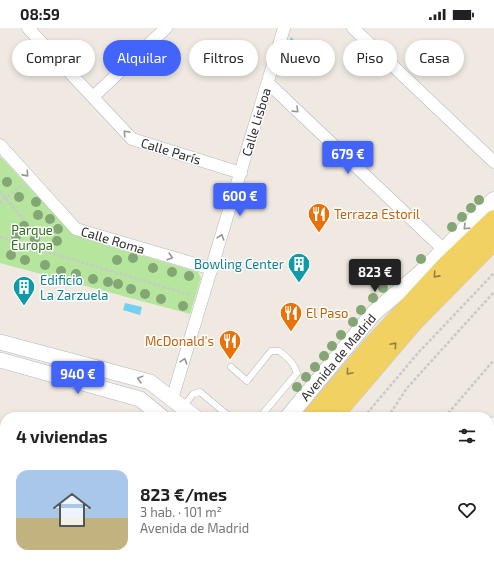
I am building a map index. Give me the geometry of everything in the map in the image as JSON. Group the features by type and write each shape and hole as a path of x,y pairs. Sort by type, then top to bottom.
{"main road":[{"name":"Avenida de Madrid","path":"292,412 374,313 424,270 494,200"},
{"name":"Avenida de Madrid","path":"315,412 373,344 444,267 494,218"},
{"path":"337,412 414,322 494,241"}],"street":[{"name":"Calle París","path":"28,28 132,139 241,173"},
{"path":"93,97 166,28"},
{"path":"353,28 494,162"},
{"name":"Calle Lisboa","path":"177,403 203,298 268,83 280,30"},
{"path":"268,83 444,250"},
{"name":"Calle Roma","path":"0,145 76,229 212,269"},
{"path":"0,342 150,382 188,412"},
{"path":"0,360 140,399 156,412"}],"lane":[{"path":"231,367 247,381 271,351 279,351 291,360 297,373 264,412"},
{"path":"177,403 193,394 200,392 224,412"}],"path":[{"path":"0,203 30,178"},
{"path":"0,191 51,254"},
{"path":"0,237 51,254 203,298"},
{"path":"368,412 414,357 494,273"},
{"path":"391,412 407,388 494,292"},
{"path":"449,412 494,360"}],"green space":[{"name":"Parque Europa","path":"0,156 72,233 103,244 198,272 201,278 190,314 0,263"}],"water":[{"path":"125,303 142,307 140,315 123,310"}],"place":[{"name":"Terraza Estoril","path":"319,234"},
{"name":"Bowling Center","path":"299,284"},
{"name":"Edificio La Zarzuela","path":"24,306"},
{"name":"El Paso","path":"291,332"},
{"name":"McDonald's","path":"230,360"}]}
